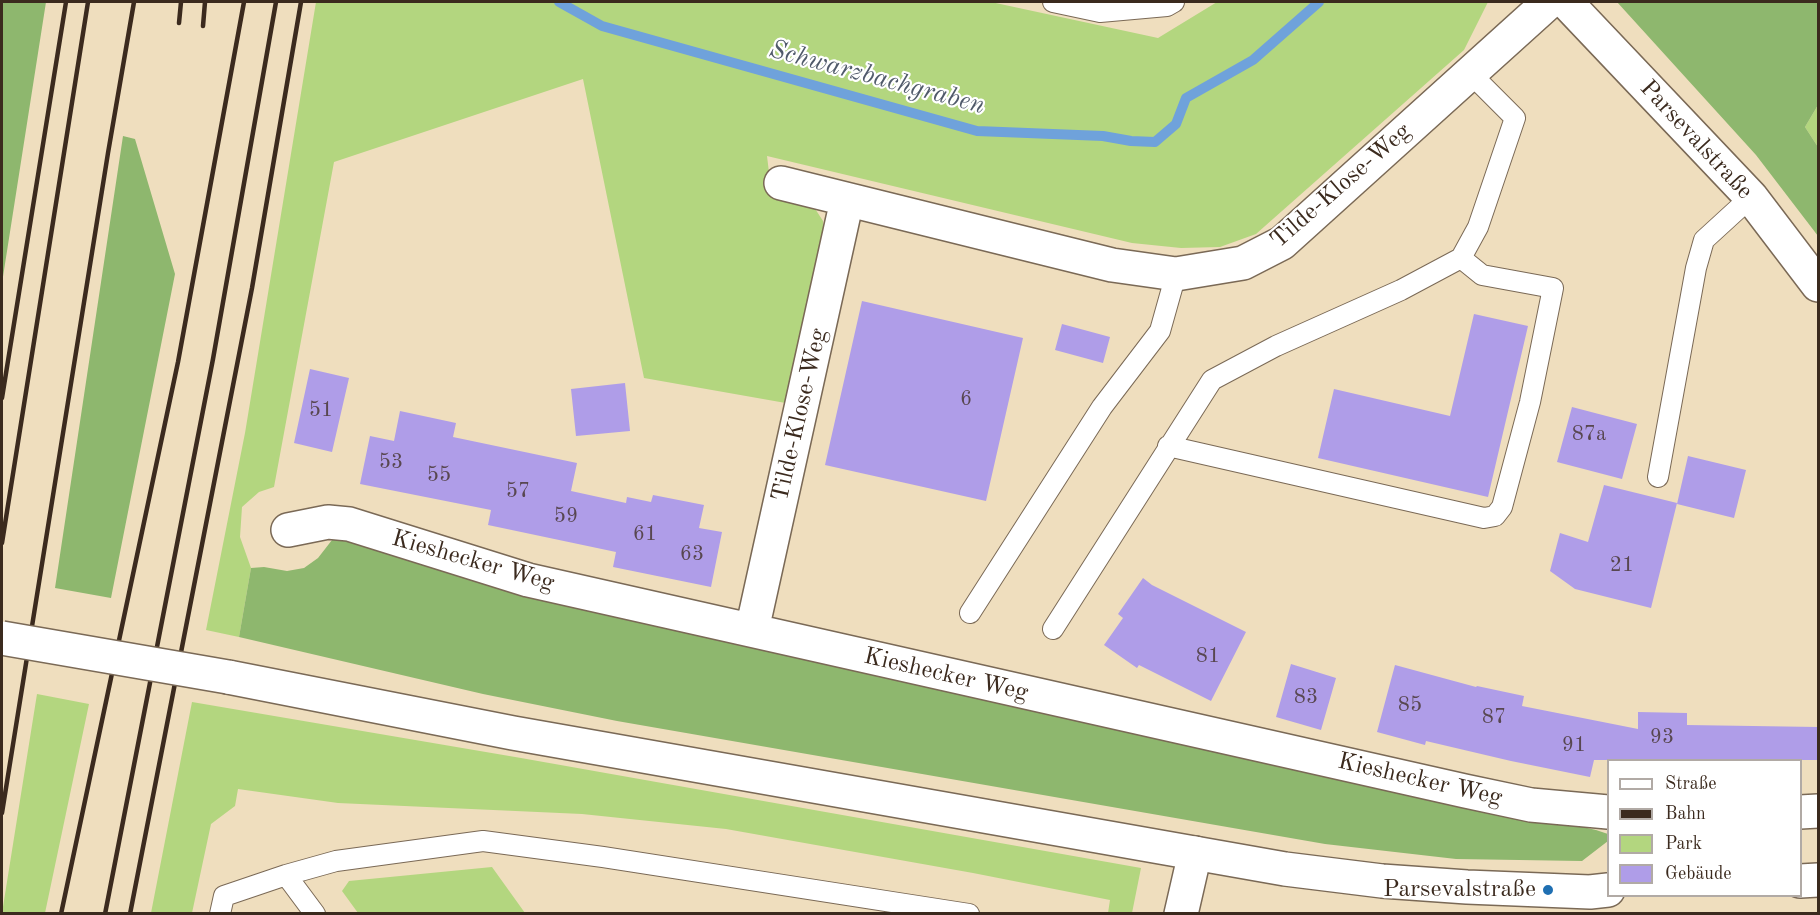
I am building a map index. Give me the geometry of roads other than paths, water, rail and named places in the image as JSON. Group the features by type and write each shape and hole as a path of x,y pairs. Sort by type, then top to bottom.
{"street":[{"name":"Tilde-Klose-Weg","path":"781,183 1112,265 1176,274 1243,263 1282,243 1549,2"},
{"name":"Parsevalstraße","path":"1566,2 1751,197 1818,285"},
{"name":"Tilde-Klose-Weg","path":"752,630 847,200"},
{"name":"Kieshecker Weg","path":"288,530 328,522 349,524 528,580 1509,801 1607,812"},
{"path":"2,638 228,676 513,734 1285,869 1467,887 1590,892 1607,890"},
{"path":"1802,812 1818,811"},
{"path":"1180,914 1195,853"},
{"path":"1802,881 1818,880"}],"lane":[{"path":"1053,2 1100,12 1167,6 1174,2"},
{"path":"1053,629 1212,380 1276,346 1401,290 1461,258 1478,227 1515,118 1470,73"},
{"path":"1658,477 1696,268 1704,240 1751,197"},
{"path":"1168,446 1484,518 1495,516 1502,507 1530,402 1553,288 1482,275 1461,258"},
{"path":"970,613 1102,407 1160,330 1176,274"},
{"path":"220,914 224,896 336,861 483,841 880,906 969,914"},
{"path":"286,875 315,914"}],"waterway":[{"name":"Schwarzbachgraben","path":"559,2 602,26 977,131 1103,136 1155,142 1176,124 1186,98 1253,60 1319,2"}],"railway":[{"path":"2,398 66,2"},
{"path":"2,543 88,2"},
{"path":"2,813 134,2"},
{"path":"179,23 181,2"},
{"path":"203,26 205,2"},
{"path":"61,914 178,362 244,2"},
{"path":"105,914 213,359 276,2"},
{"path":"130,914 252,288 301,2"}],"place":[{"name":"Parsevalstraße","path":"1548,890"}]}
